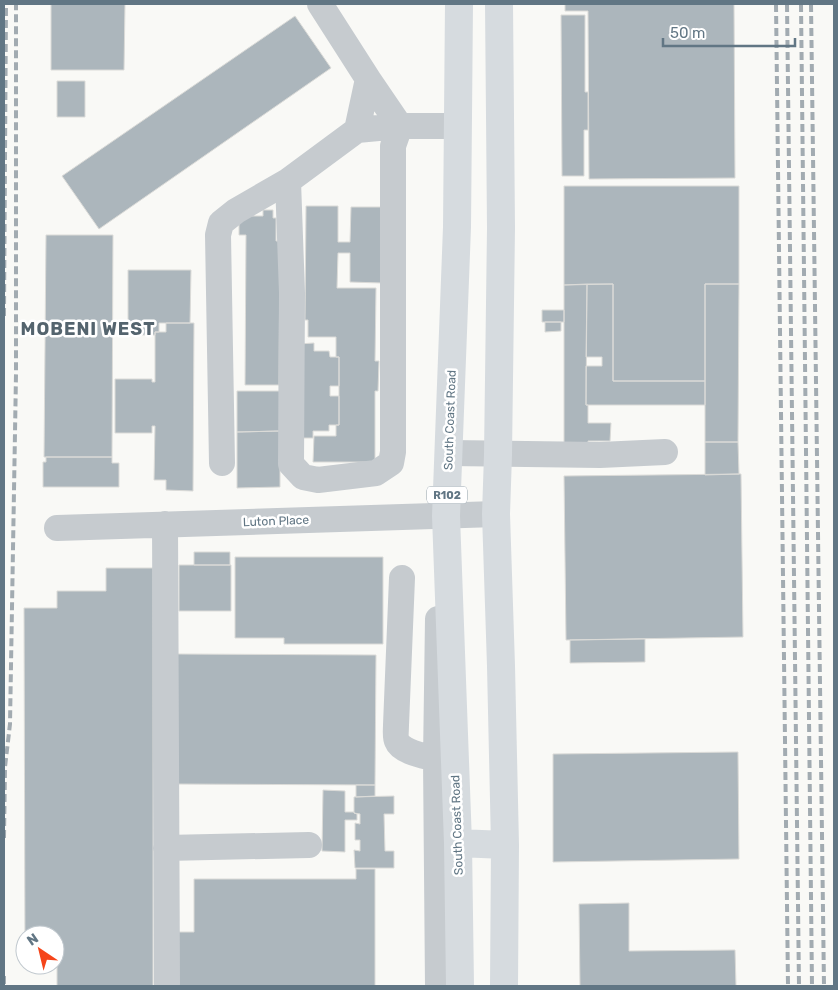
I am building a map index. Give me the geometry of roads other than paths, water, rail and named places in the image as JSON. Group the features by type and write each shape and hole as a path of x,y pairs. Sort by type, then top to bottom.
{"highway":[{"name":"South Coast Road","path":"459,4 457,227 449,453 442,516 458,843 460,986"},
{"path":"499,4 500,228 496,514 505,845 504,986"},
{"path":"457,227 500,228"},
{"path":"458,843 505,845"}],"lane":[{"path":"320,4 400,126"},
{"path":"358,130 368,79"},
{"path":"288,181 292,293 291,464 303,477 318,480 376,473 391,463 392,452 393,146 400,126"},
{"path":"222,462 218,235 221,222 236,211 288,181 358,130 400,126 458,126"},
{"path":"449,453 600,455 665,452"},
{"name":"Luton Place","path":"57,528 496,514"},
{"path":"438,986 436,759 442,516"},
{"path":"165,524 167,986"},
{"path":"402,578 397,743 408,750 436,759"},
{"path":"166,848 309,845"}],"railway":[{"path":"4,316 6,4"},
{"path":"4,838 5,767 10,724 16,374 16,4"},
{"path":"776,4 788,986"},
{"path":"787,4 799,986"},
{"path":"801,4 812,986"},
{"path":"811,4 824,986"},
{"path":"4,976 4,986"}],"district":[{"name":"MOBENI WEST","path":"88,329"}]}
